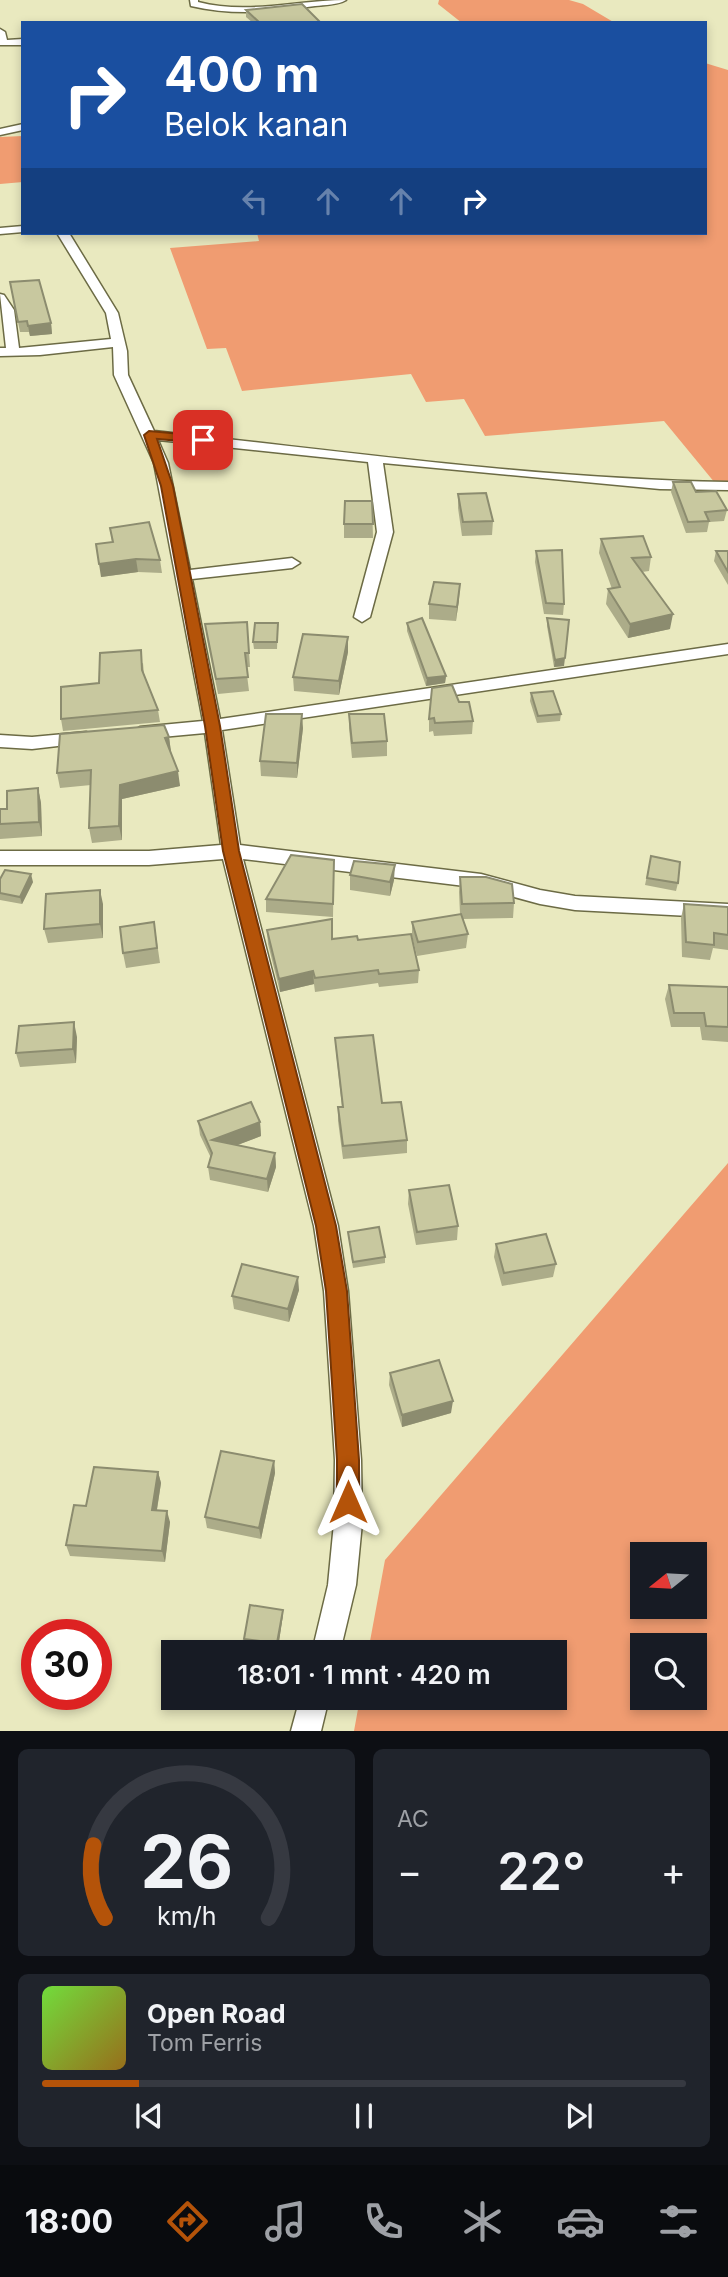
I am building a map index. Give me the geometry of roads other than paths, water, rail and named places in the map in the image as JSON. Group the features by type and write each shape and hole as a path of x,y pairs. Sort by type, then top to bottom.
{"street":[{"path":"194,0 194,4 211,9 342,0"},
{"path":"280,3 288,17"},
{"path":"191,15 192,10 203,6"},
{"path":"0,32 3,43 21,42"},
{"path":"0,132 21,127"},
{"path":"0,231 21,229"},
{"path":"64,235 107,304 118,342 121,375 130,400 149,435 167,486 213,726 231,851 326,1226 337,1291 348,1460 348,1524 342,1585 329,1640"},
{"path":"0,298 8,310 6,352 56,350 118,342"},
{"path":"149,435 660,485 728,486"},
{"path":"362,617 385,532 375,459"},
{"path":"183,575 292,563"},
{"path":"0,741 32,743 213,726 728,649"},
{"path":"0,858 149,858 231,851 481,881 540,897 575,903 728,911"},
{"path":"306,1731 311,1710"}]}
